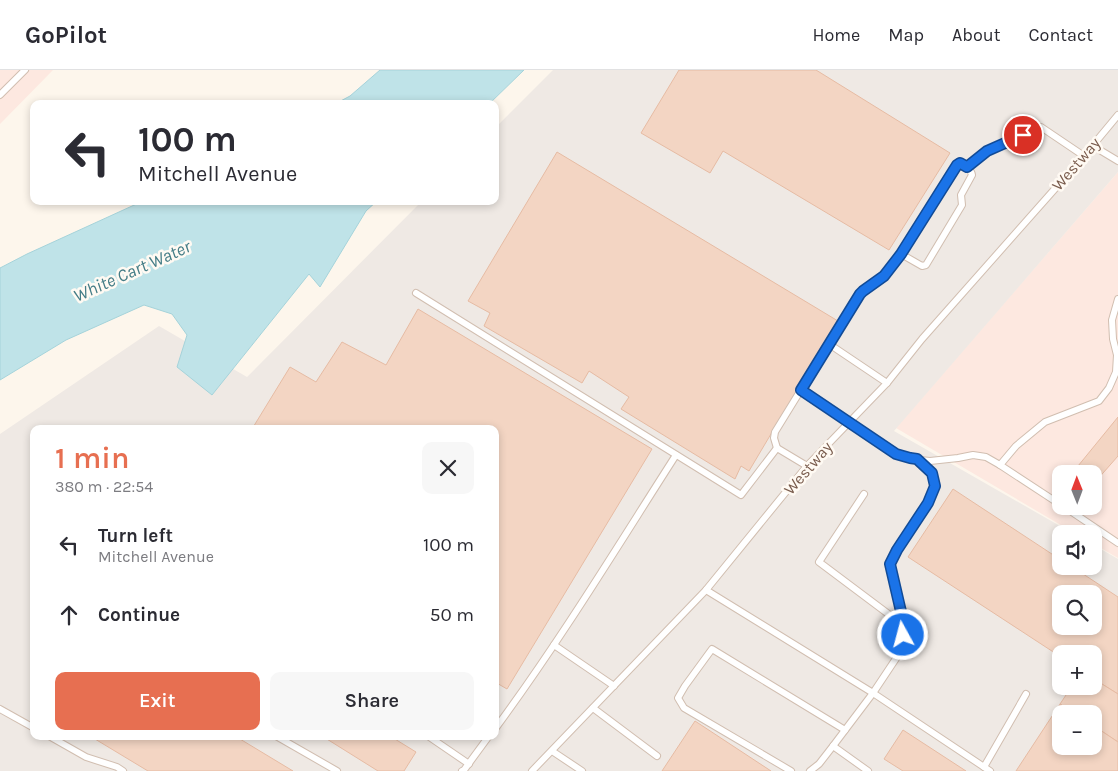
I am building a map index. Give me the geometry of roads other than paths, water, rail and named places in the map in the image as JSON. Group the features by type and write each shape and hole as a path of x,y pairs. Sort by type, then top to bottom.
{"lane":[{"path":"0,94 25,70"},
{"name":"Westway","path":"532,771 706,590 807,466 887,383 922,339 1093,146 1118,115"},
{"path":"967,167 987,151 1041,127 1084,156"},
{"path":"1093,146 1118,161"},
{"path":"807,466 777,448 774,438 775,432 860,294 884,276 901,254 957,165 960,163 971,170 972,175 961,195 962,205 926,265 922,266 901,254"},
{"path":"416,293 741,495 777,448"},
{"path":"1000,464 1016,446 1045,422 1098,400 1109,388 1116,372 1117,355 1112,320 1118,299"},
{"path":"829,344 887,383"},
{"path":"801,390 896,454 930,461 973,455 986,457 1000,464 1052,499"},
{"path":"499,724 529,683 676,455"},
{"path":"810,771 819,764 873,694 897,657 903,635 902,616 890,564 928,503 935,486 932,473 917,459"},
{"path":"864,494 819,562 902,625"},
{"path":"1076,515 1118,543"},
{"path":"706,590 873,694 987,769 1026,694"},
{"path":"554,645 614,686"},
{"path":"791,771 684,708 678,698 712,649 845,730"},
{"path":"592,708 657,756"},
{"path":"0,709 30,726"},
{"path":"56,740 86,757 117,767 123,771"},
{"path":"283,740 337,771"},
{"path":"434,740 469,764"},
{"path":"462,771 487,740"},
{"path":"833,746 868,771"},
{"path":"552,751 582,771"}],"water":[{"path":"380,70 524,70 493,100 342,100 350,96"},
{"name":"White Cart Water","path":"134,205 373,205 366,211 320,287 309,274 212,395 177,367 187,335 172,314 144,305 66,340 0,380 0,268"}]}
